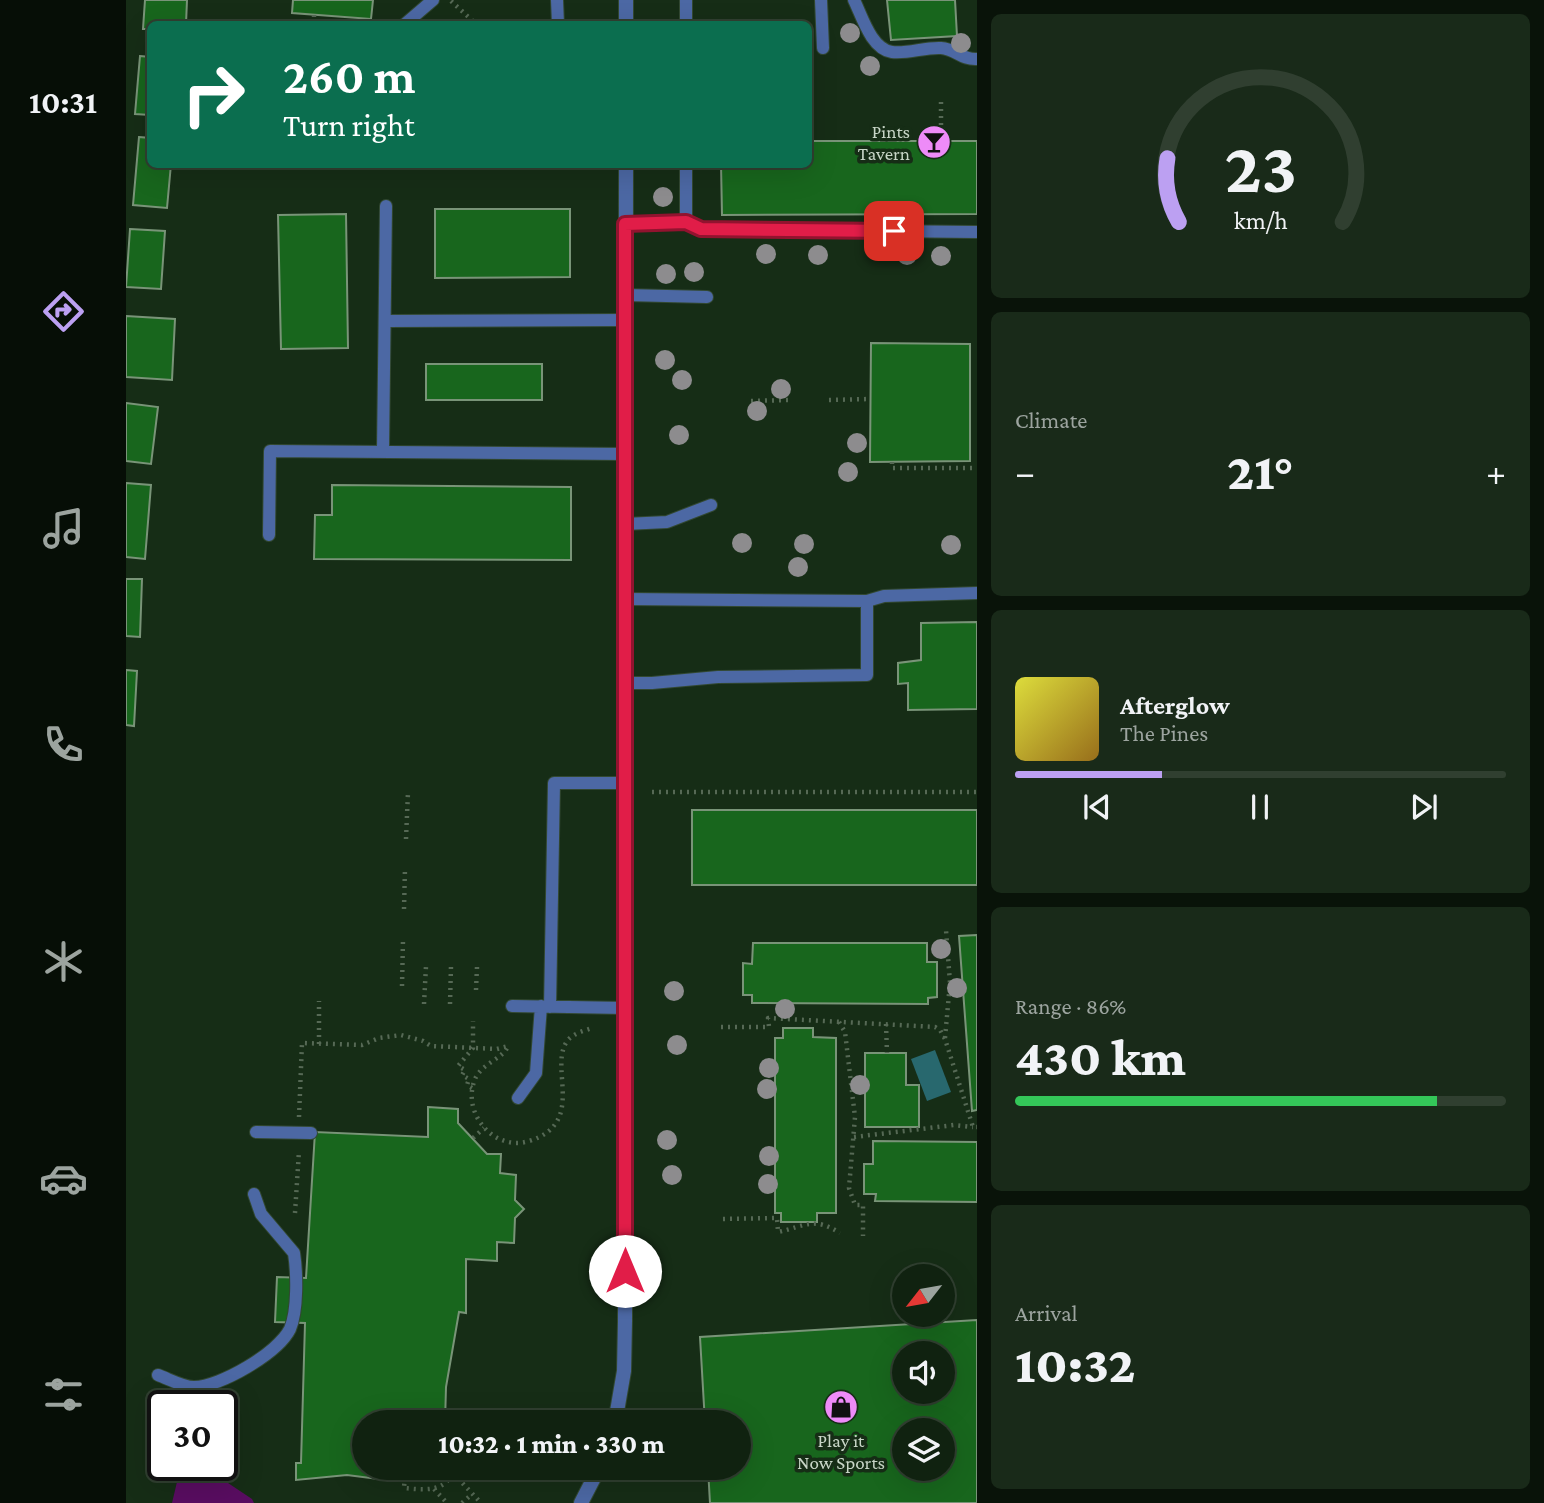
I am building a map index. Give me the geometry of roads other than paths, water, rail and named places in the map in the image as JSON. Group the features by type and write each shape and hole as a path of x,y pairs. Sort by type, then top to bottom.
{"street":[{"path":"626,0 626,21"},
{"path":"617,1410 624,1371 625,168"},
{"path":"581,1503 593,1480"}],"lane":[{"path":"408,21 433,0"},
{"path":"557,0 558,21"},
{"path":"686,0 686,21"},
{"path":"821,0 823,48"},
{"path":"854,0 881,48 892,52 949,49 967,60 977,59"},
{"path":"686,168 686,222"},
{"path":"383,451 386,206"},
{"path":"625,224 686,222 701,229 977,232"},
{"path":"626,295 707,297"},
{"path":"386,321 626,320"},
{"path":"269,535 270,451 626,454"},
{"path":"625,524 667,522 711,505"},
{"path":"625,600 867,601 884,596 977,593"},
{"path":"625,683 719,677 867,676 867,601"},
{"path":"517,1098 536,1073 546,1007 554,783 625,783"},
{"path":"512,1006 625,1008"},
{"path":"256,1132 311,1133"},
{"path":"158,1375 197,1387 235,1374 267,1354 284,1338 290,1328 294,1313 294,1253 261,1214 254,1194"}],"water":[{"path":"935,1050 951,1092 927,1101 911,1059"}],"place":[{"name":"Pints Tavern","path":"934,142"},
{"name":"Play it Now Sports","path":"841,1407"}]}
